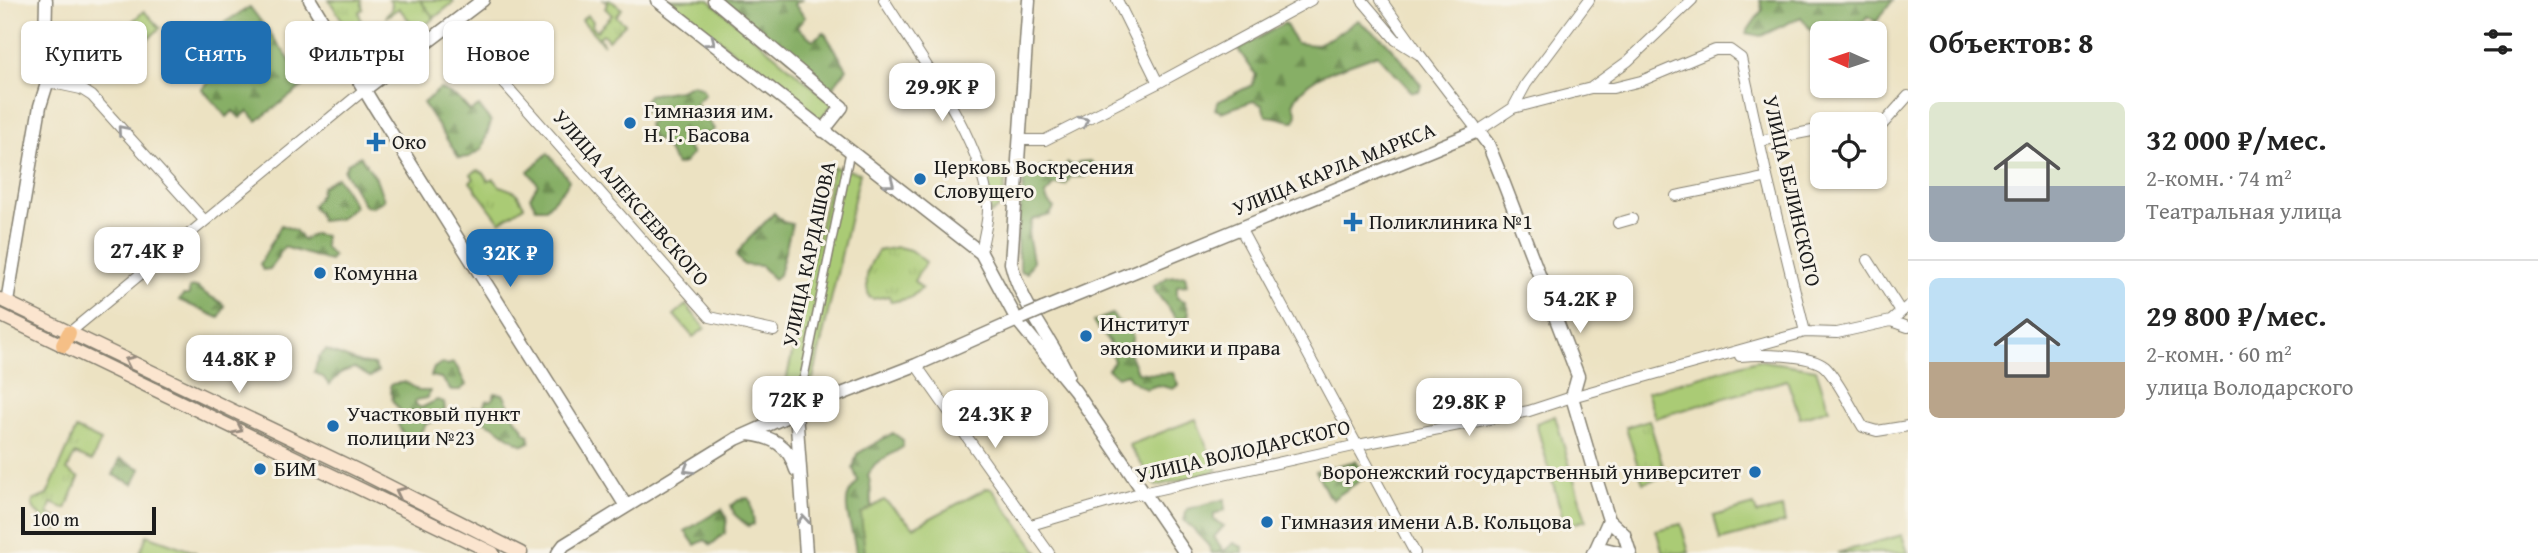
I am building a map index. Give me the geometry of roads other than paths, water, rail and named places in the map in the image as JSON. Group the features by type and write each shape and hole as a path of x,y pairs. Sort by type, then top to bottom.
{"main road":[{"path":"4,301 66,339 491,552"},
{"path":"0,315 66,339 359,471 521,553"}],"street":[{"path":"46,0 46,21"},
{"path":"310,0 626,506"},
{"path":"456,21 483,0"},
{"path":"657,0 981,253 1020,319 1075,391 1185,553"},
{"path":"714,0 842,107 823,131"},
{"path":"884,0 950,106 978,159 988,206 981,253"},
{"path":"1029,0 1011,263 1020,294 1060,357 1075,391"},
{"path":"1116,0 1158,83"},
{"path":"1020,140 1045,140 1158,83 1311,0"},
{"path":"1362,0 1396,40 1420,55"},
{"path":"1381,0 1488,144 1578,376 1572,397 1609,520 1624,534 1630,553"},
{"name":"УЛИЦА КАРЛА МАРКСА","path":"1020,319 1478,131 1513,108 1526,84 1589,0"},
{"path":"1513,108 1591,88 1628,61 1692,0"},
{"path":"66,339 204,220 364,90 443,31"},
{"name":"УЛИЦА БЕЛИНСКОГО","path":"1591,88 1613,88 1641,81 1715,50 1730,50 1741,58 1805,332"},
{"path":"4,301 40,106 47,84"},
{"path":"57,84 81,89 92,96 204,220"},
{"name":"УЛИЦА АЛЕКСЕЕВСКОГО","path":"505,84 710,317 774,331"},
{"path":"1887,119 1908,96"},
{"path":"1759,141 1810,131"},
{"name":"УЛИЦА КАРДАШОВА","path":"806,553 795,392 804,377 850,152"},
{"path":"1676,196 1767,177"},
{"path":"1618,223 1632,219"},
{"path":"1240,228 1415,553"},
{"path":"1868,260 1904,309 1891,321 1908,327"},
{"path":"558,553 564,545 747,434 1020,319"},
{"name":"УЛИЦА ВОЛОДАРСКОГО","path":"1031,525 1144,494 1357,445 1529,411 1805,332 1837,332 1891,321"},
{"path":"1726,354 1815,360 1826,368 1863,427 1877,431 1908,426"},
{"path":"916,365 1049,553"},
{"name":"УЛИЦА КАРДАШОВА","path":"747,434 766,436 778,441 792,458 800,487"},
{"path":"1594,552 1609,520"},
{"path":"1594,552 1610,549 1622,553"}],"place":[{"name":"Гимназия им. Н. Г. Басова","path":"630,123"},
{"name":"Око","path":"376,142"},
{"name":"Церковь Воскресения Словущего","path":"920,179"},
{"name":"Поликлиника №1","path":"1353,222"},
{"name":"Комунна","path":"320,273"},
{"name":"Институт экономики и права","path":"1086,336"},
{"name":"Участковый пункт полиции №23","path":"333,426"},
{"name":"БИМ","path":"260,469"},
{"name":"Воронежский государственный университет","path":"1755,472"},
{"name":"Гимназия имени А.В. Кольцова","path":"1267,522"}]}
